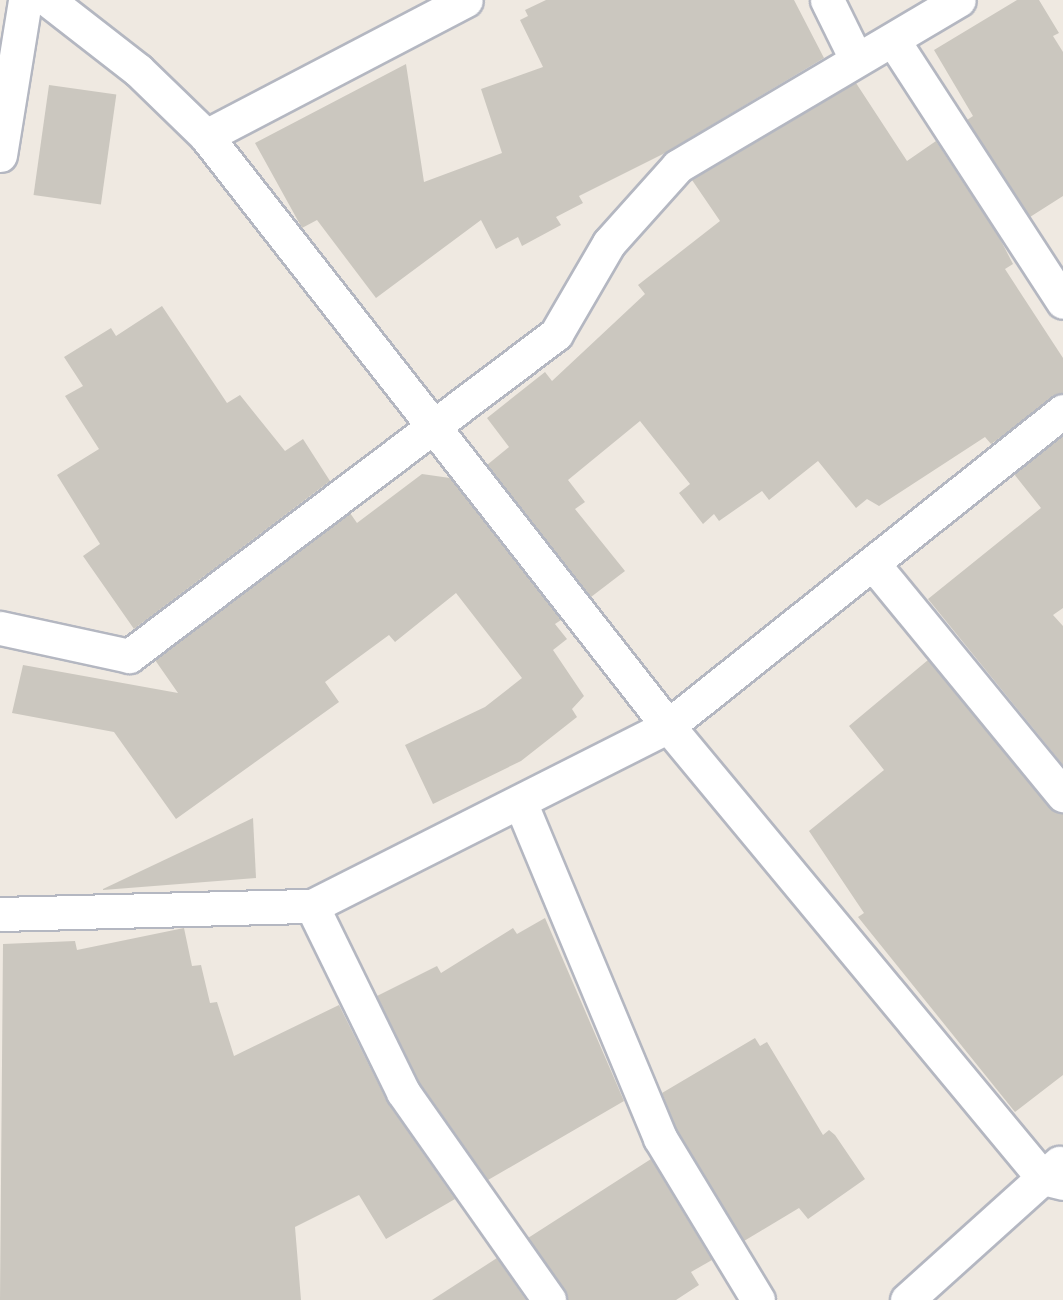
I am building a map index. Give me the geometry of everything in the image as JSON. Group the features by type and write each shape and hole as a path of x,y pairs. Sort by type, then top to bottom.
{"street":[{"path":"0,154 25,0"},
{"path":"48,0 138,70 206,136 435,424 668,726 1056,1173 907,1300"},
{"path":"206,136 427,10 466,0"},
{"path":"827,0 856,59"},
{"path":"0,628 129,656 556,334 609,243 678,166 959,0"},
{"path":"893,40 1063,302"},
{"path":"0,914 312,906 521,804 668,726 874,565 1063,411"},
{"path":"874,565 1063,795"},
{"path":"521,804 660,1138 758,1300"},
{"path":"312,906 403,1092 549,1300"}],"building":[{"path":"546,0 794,0 824,58 665,153 579,196 583,203 556,217 561,225 522,246 518,237 496,249 481,220 376,298 317,220 302,228 255,143 406,64 424,182 502,153 481,89 543,67 520,20 528,16 525,10"},
{"path":"1017,0 1039,0 1059,33 1053,36 1063,52 1063,196 1030,217 967,120 973,116 934,50"},
{"path":"856,83 907,161 936,141 999,237 1013,264 1005,269 1063,358 1063,393 991,444 985,437 879,506 867,499 856,508 818,461 769,500 762,491 719,521 714,514 703,524 679,493 690,484 640,421 568,480 585,502 575,509 625,571 591,597 487,465 509,447 487,418 545,372 552,381 645,294 638,285 720,221 692,180"},
{"path":"49,85 116,94 101,204 34,195"},
{"path":"162,306 227,403 240,395 285,451 303,439 330,481 134,629 83,556 100,544 57,475 99,449 65,396 83,386 64,357 111,328 116,336"},
{"path":"1063,435 1063,608 1053,615 1063,626 1063,765 928,599 1041,508 1014,474"},
{"path":"422,474 450,478 561,620 555,624 567,639 553,650 584,696 572,709 577,717 521,761 433,804 405,745 485,707 522,678 456,593 395,642 389,635 325,682 339,702 176,819 114,732 12,713 23,665 178,693 155,660 350,513 357,523"},
{"path":"928,660 1049,807 1063,813 1063,1075 1015,1112 858,917 864,913 809,831 884,770 849,726"},
{"path":"253,818 256,878 103,890 103,889"},
{"path":"545,918 624,1101 488,1180 419,1082 377,996 437,966 441,973 513,928 517,934"},
{"path":"184,928 192,966 201,965 210,1003 217,1002 234,1056 339,1005 388,1103 455,1199 386,1239 359,1195 295,1227 301,1300 0,1300 3,944 75,941 77,950"},
{"path":"755,1038 760,1046 767,1042 823,1135 829,1130 835,1135 865,1179 808,1219 799,1208 744,1241 677,1130 662,1093"},
{"path":"651,1159 712,1260 691,1272 699,1285 676,1300 567,1300 528,1238"},
{"path":"497,1258 526,1300 432,1300"}]}
